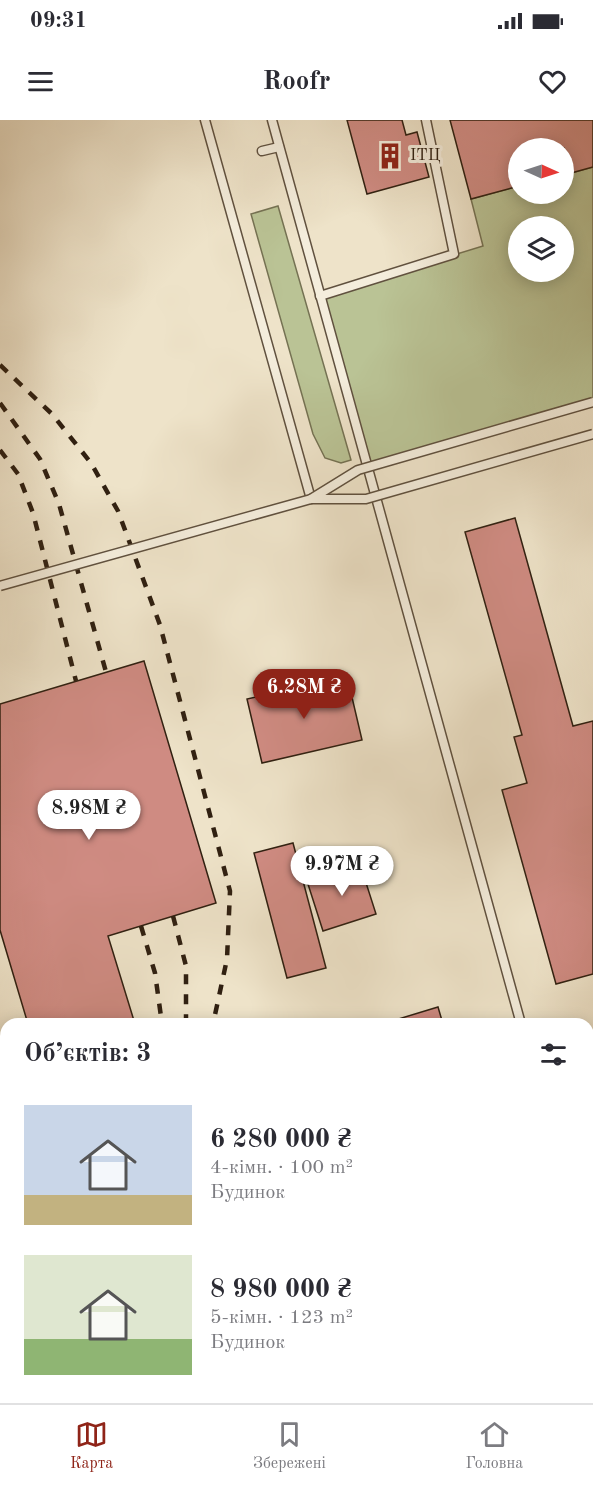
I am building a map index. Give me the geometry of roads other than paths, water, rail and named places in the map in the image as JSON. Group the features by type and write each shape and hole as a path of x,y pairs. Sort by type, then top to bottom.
{"lane":[{"path":"205,120 311,499"},
{"path":"272,120 519,1018"},
{"path":"320,296 454,254 426,120"},
{"path":"262,150 279,147"},
{"path":"311,499 358,470 593,402"},
{"path":"0,586 311,499 366,499 593,434"}],"railway":[{"path":"0,365 52,414 91,463 118,511 160,625 230,891 227,959 214,1018"},
{"path":"0,403 40,459 59,504 106,672"},
{"path":"0,450 18,474 33,513 76,681"},
{"path":"173,916 186,966 186,1018"},
{"path":"141,926 155,973 161,1018"}],"place":[{"name":"ІТЦ","path":"390,156"}]}
